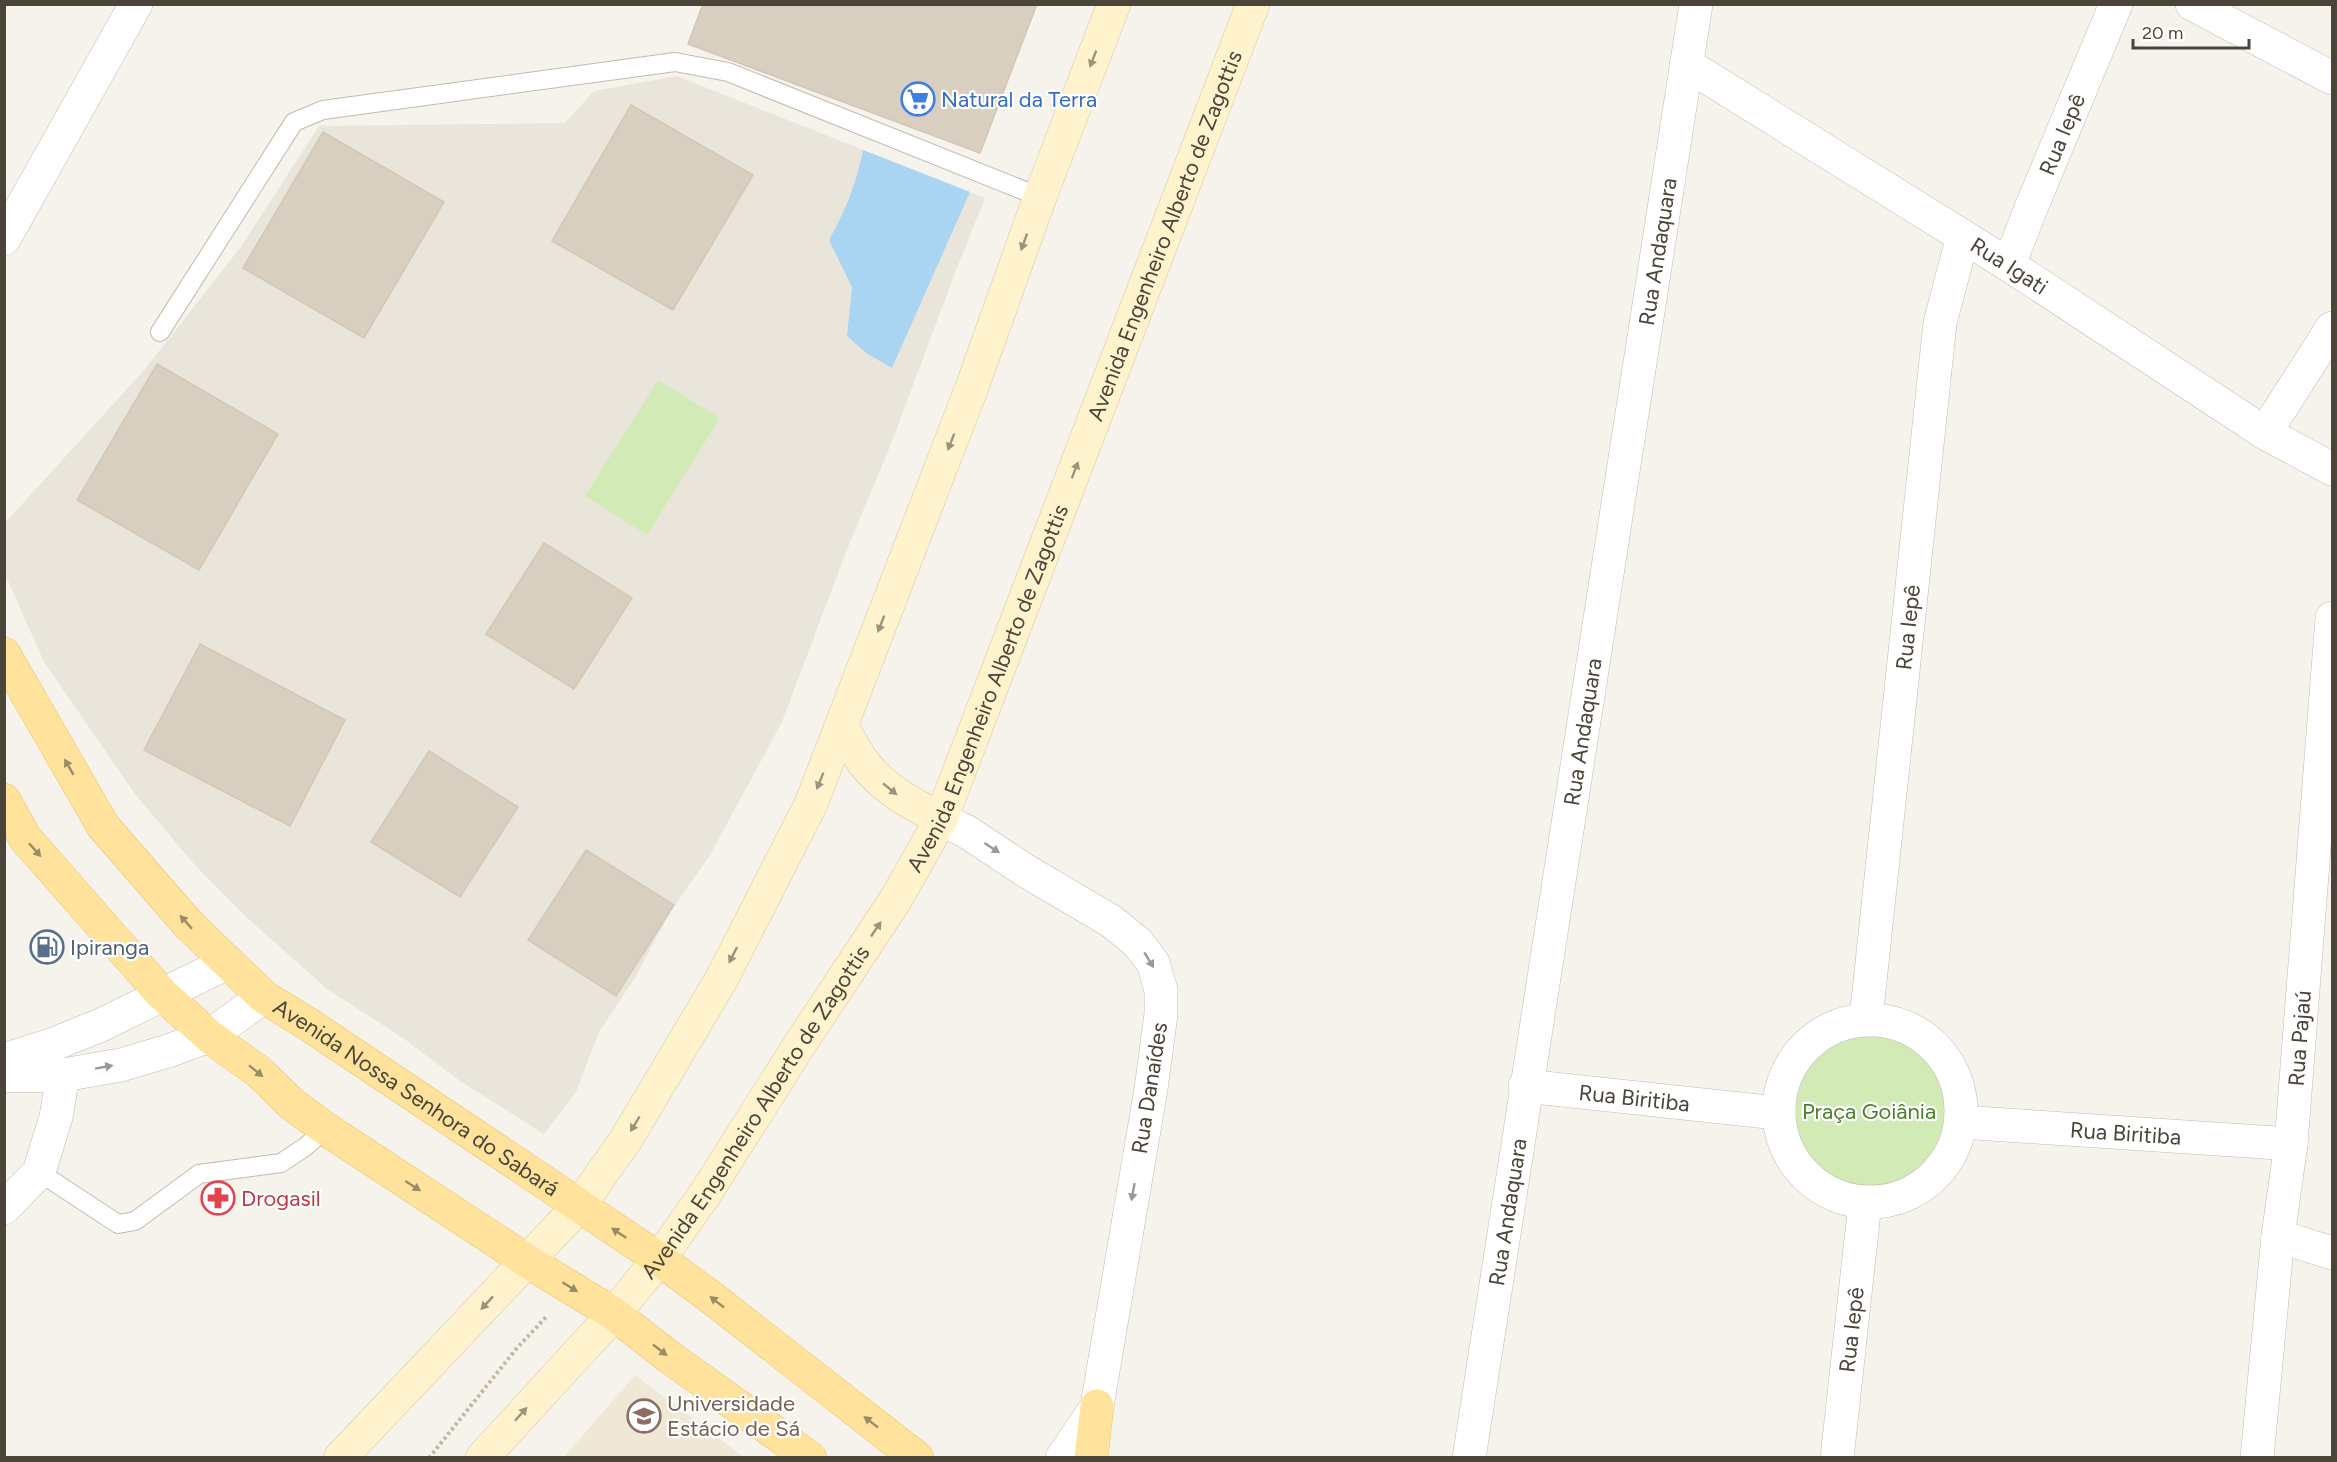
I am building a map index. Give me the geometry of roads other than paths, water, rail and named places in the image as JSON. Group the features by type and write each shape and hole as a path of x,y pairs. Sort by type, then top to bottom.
{"main road":[{"path":"340,1458 579,1206 625,1141 721,980 811,804 972,387 1040,197 1114,4"},
{"name":"Avenida Engenheiro Alberto de Zagottis","path":"482,1458 614,1314 659,1259 705,1194 896,899 941,819 1253,4"},
{"name":"Avenida Nossa Senhora do Sabará","path":"4,654 103,826 189,926 264,998 308,1024 659,1259 917,1458"},
{"path":"842,727 867,767 886,785 906,801 941,819"},
{"path":"4,800 25,838 162,994 209,1036 259,1072 293,1105 527,1261 614,1314 668,1356 810,1458"},
{"path":"1091,1458 1097,1406"}],"street":[{"path":"4,239 136,4"},
{"name":"Rua Andaquara","path":"1469,1458 1525,1086 1696,4"},
{"name":"Rua Iepê","path":"2009,265 2028,213 2116,4"},
{"path":"2192,4 2332,78"},
{"name":"Rua Igati","path":"1686,64 2009,265 2265,433 2332,469"},
{"name":"Rua Iepê","path":"1866,1019 1940,324 1963,237"},
{"path":"2265,433 2332,328"},
{"name":"Rua Pajaú","path":"2257,1458 2278,1236 2291,1144 2324,832 2332,618"},
{"name":"Rua Danaídes","path":"941,819 967,832 1026,871 1111,921 1138,943 1153,963 1161,990 1161,1014 1151,1089 1097,1406 1062,1458"},
{"path":"4,1060 91,1029 228,963"},
{"path":"4,1076 63,1075 121,1065 168,1052 209,1036 264,998"},
{"path":"1866,1019 1902,1025 1928,1039 1948,1061 1959,1090 1961,1122 1954,1149 1939,1172 1918,1189 1893,1200 1865,1203 1842,1198 1820,1188 1797,1168 1782,1140 1778,1113 1781,1086 1792,1062 1809,1043 1830,1028 1849,1021 1866,1019"},
{"path":"4,1208 39,1172 56,1118 63,1075"},
{"name":"Rua Biritiba","path":"1525,1086 1778,1113"},
{"name":"Rua Biritiba","path":"1961,1122 2291,1144"},
{"name":"Rua Iepê","path":"1837,1458 1865,1203"},
{"path":"2278,1236 2332,1253"}],"lane":[{"path":"160,332 294,122 323,110 675,62 728,72 1040,197"},
{"path":"39,1172 118,1224 135,1221 198,1174 281,1163 306,1147 326,1129"}],"water":[{"path":"863,150 970,192 892,368 866,353 847,336 852,287 829,240 850,196"}],"place":[{"name":"Natural da Terra","path":"918,99"},
{"name":"Ipiranga","path":"47,947"},
{"name":"Drogasil","path":"218,1198"},
{"name":"Universidade Estácio de Sá","path":"644,1416"}],"park label":[{"name":"Praça Goiânia","path":"1869,1111"}]}
